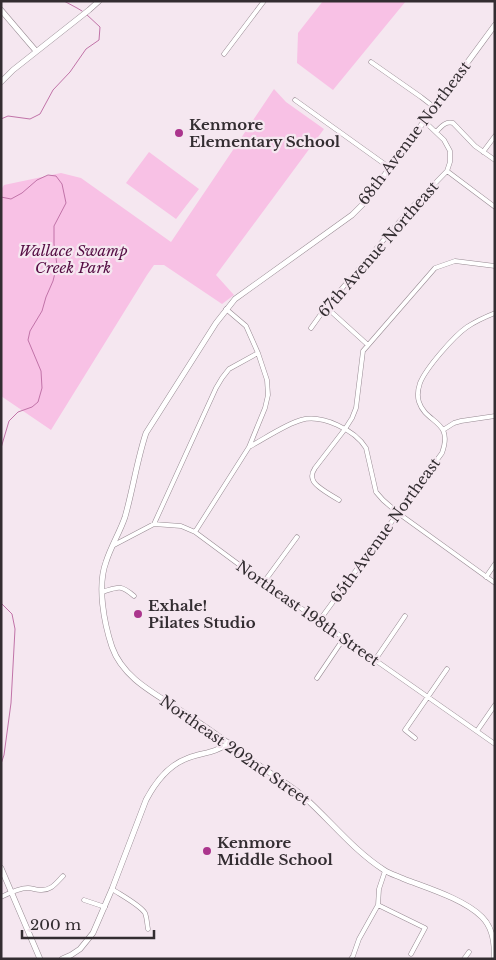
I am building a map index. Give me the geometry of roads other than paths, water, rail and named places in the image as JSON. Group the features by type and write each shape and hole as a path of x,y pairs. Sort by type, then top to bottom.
{"street":[{"path":"1,82 13,70 98,1"},
{"path":"224,54 264,1"},
{"path":"1,10 36,51"},
{"name":"68th Avenue Northeast","path":"113,545 125,517 146,432 226,309 235,299 352,215 364,203 495,25"},
{"path":"371,62 434,108"},
{"path":"295,100 390,168"},
{"path":"424,121 444,140 450,150 450,162 447,171 495,207"},
{"path":"436,132 445,123 451,122 475,146 495,160"},
{"path":"483,152 495,136"},
{"name":"67th Avenue Northeast","path":"311,328 326,307 412,207 447,171"},
{"path":"340,500 315,484 312,479 315,468 345,429 356,408 363,350 435,268 455,261 495,266"},
{"path":"326,307 368,345"},
{"path":"195,532 249,447 265,408 268,395 267,380 258,352 246,326 226,309"},
{"path":"495,313 473,323 446,347 420,382 418,398 420,405 426,413 444,430 461,421 495,416"},
{"path":"113,545 154,524 222,378 229,369 258,352"},
{"path":"249,447 304,419 333,423 345,429 363,442 376,492 382,500 495,583"},
{"name":"65th Avenue Northeast","path":"319,621 442,453 445,436 444,430"},
{"name":"Northeast 198th Street","path":"154,524 181,526 195,532 495,744"},
{"path":"264,582 297,537"},
{"name":"Northeast 202nd Street","path":"113,545 105,562 102,592 112,647 123,668 149,690 229,743 301,795 385,871 458,901 483,917 494,940"},
{"path":"486,577 495,564"},
{"path":"102,592 121,587 134,596"},
{"path":"374,660 406,616"},
{"path":"317,678 344,638"},
{"path":"415,738 405,730 447,669"},
{"path":"477,732 495,705"},
{"path":"62,959 80,949 87,942 98,924 152,788 172,766 186,759 213,752 229,743"},
{"path":"1,868 40,959"},
{"path":"352,958 359,939 378,905 379,889 385,871"},
{"path":"1,897 11,892 28,888 48,890 63,876"},
{"path":"112,889 141,909 145,914 148,929"},
{"path":"84,900 105,907"},
{"path":"378,905 425,928 411,954"},
{"path":"494,940 494,959"},
{"path":"464,959 469,952"}],"waterway":[{"path":"64,1 82,11"},
{"path":"1,119 8,116 30,119 40,114 53,90 70,72 86,49 99,40 100,27 86,14"},
{"path":"1,197 11,199 22,193 37,180 48,175 56,176 62,184 66,203 54,226 57,265 53,281 42,311 30,331 28,340 41,371 42,388 38,402 32,407 18,412 9,421 1,448"},
{"path":"1,603 12,614 15,629 11,703 4,755 1,764"}],"place":[{"name":"Kenmore Elementary School","path":"179,133"},
{"name":"Exhale! Pilates Studio","path":"138,614"},
{"name":"Kenmore Middle School","path":"207,851"}],"park label":[{"name":"Wallace Swamp Creek Park","path":"73,258"}]}
